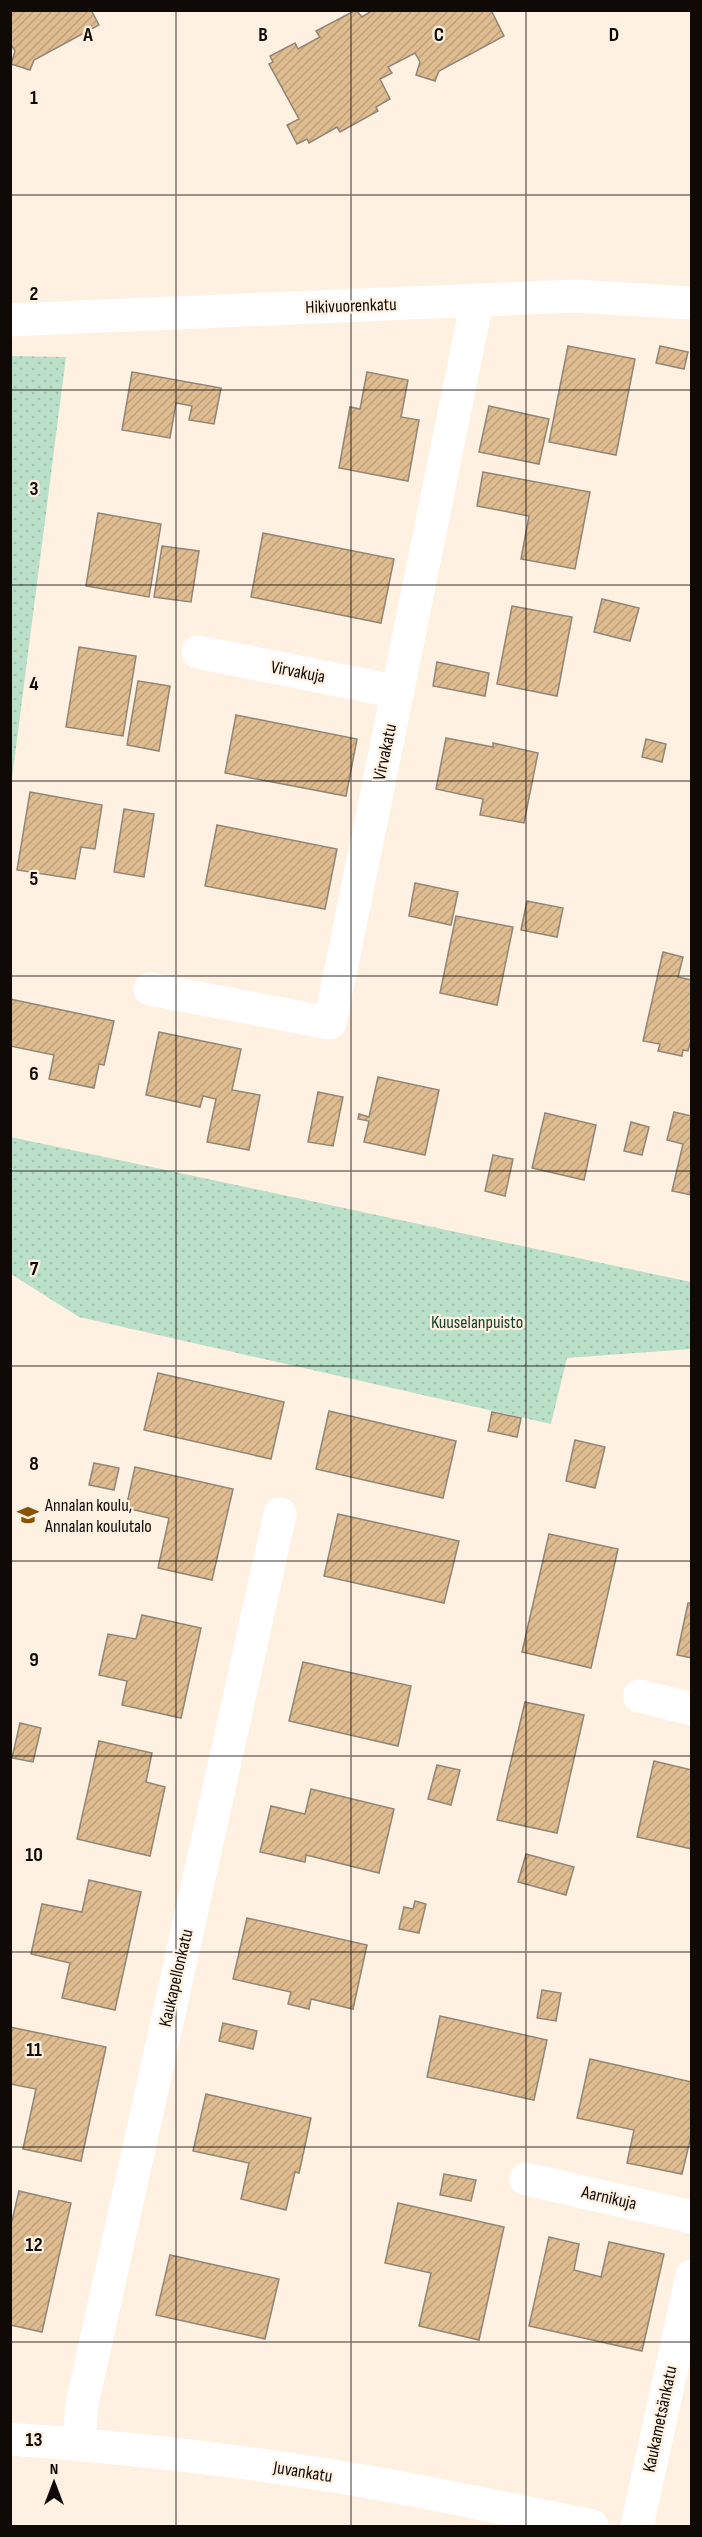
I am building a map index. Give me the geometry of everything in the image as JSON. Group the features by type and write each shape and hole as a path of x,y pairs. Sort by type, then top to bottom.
{"street":[{"name":"Hikivuorenkatu","path":"10,320 576,296 692,303"},
{"name":"Virvakatu","path":"150,989 330,1023 477,301"},
{"name":"Virvakuja","path":"198,652 398,692"},
{"name":"Kaukapellonkatu","path":"79,2443 82,2404 280,1514"},
{"path":"639,1696 692,1709"},
{"name":"Aarnikuja","path":"526,2179 692,2217"},
{"name":"Kaukametsänkatu","path":"637,2526 692,2276"},
{"name":"Juvankatu","path":"10,2439 167,2452 390,2486 592,2526"}],"green space":[{"path":"10,356 66,357 11,786"},
{"name":"Kuuselanpuisto","path":"11,1137 691,1282 691,1349 567,1358 551,1424 79,1317 11,1274"}],"building":[{"path":"10,10 91,10 99,25 34,60 30,70 11,64 15,51 10,43"},
{"path":"356,10 362,17 373,10 491,10 504,36 439,71 435,81 416,75 420,62 415,53 388,67 392,73 380,79 390,99 376,107 378,111 340,132 337,127 309,143 307,139 297,144 287,125 299,119 269,64 273,62 270,56 295,43 298,49 320,37 316,31"},
{"path":"568,346 635,359 616,455 549,442"},
{"path":"660,346 688,352 684,369 656,363"},
{"path":"132,372 221,388 214,424 189,420 192,406 176,403 170,438 122,430"},
{"path":"367,372 408,380 401,417 419,420 408,481 339,468 350,407 360,409"},
{"path":"489,406 549,419 539,464 479,452"},
{"path":"483,472 590,492 575,569 521,559 529,516 477,506"},
{"path":"98,513 161,524 149,597 86,586"},
{"path":"263,533 394,559 381,623 251,597"},
{"path":"162,546 199,551 191,602 154,597"},
{"path":"602,599 639,608 630,641 594,632"},
{"path":"512,606 572,617 557,696 497,684"},
{"path":"79,647 136,656 123,736 66,727"},
{"path":"437,662 489,673 485,696 433,686"},
{"path":"138,681 170,686 159,751 127,745"},
{"path":"236,715 357,739 346,796 225,773"},
{"path":"446,738 493,747 493,743 538,753 524,823 480,815 483,799 436,789"},
{"path":"646,739 666,744 662,762 642,757"},
{"path":"30,792 102,805 95,849 81,847 75,879 17,870"},
{"path":"124,809 154,814 144,877 114,872"},
{"path":"217,825 337,849 325,909 205,886"},
{"path":"415,883 458,892 451,925 409,916"},
{"path":"527,901 563,908 557,937 521,930"},
{"path":"456,916 513,927 497,1005 440,993"},
{"path":"663,952 683,957 678,977 692,980 692,1037 688,1051 683,1050 682,1056 658,1051 660,1044 643,1041"},
{"path":"10,999 114,1021 104,1065 99,1064 94,1088 49,1079 54,1055 10,1046"},
{"path":"159,1032 241,1049 232,1090 260,1095 249,1150 207,1142 216,1099 203,1096 200,1107 146,1095"},
{"path":"378,1077 439,1090 425,1155 364,1142 369,1121 358,1119 359,1114 369,1117"},
{"path":"318,1092 343,1097 333,1146 308,1142"},
{"path":"674,1112 692,1116 692,1195 672,1191 683,1144 667,1140"},
{"path":"545,1113 596,1125 584,1180 532,1168"},
{"path":"631,1122 649,1127 642,1155 624,1151"},
{"path":"493,1155 513,1159 505,1196 485,1191"},
{"path":"158,1373 284,1402 271,1459 144,1430"},
{"path":"329,1411 456,1441 443,1498 316,1469"},
{"path":"492,1412 521,1418 517,1437 488,1431"},
{"path":"575,1440 605,1447 595,1488 566,1481"},
{"path":"94,1463 119,1468 114,1490 89,1485"},
{"path":"135,1467 233,1489 212,1580 158,1568 169,1518 126,1508"},
{"path":"338,1514 459,1541 444,1603 324,1576"},
{"path":"549,1534 618,1549 591,1668 522,1652"},
{"path":"688,1603 692,1603 692,1658 677,1655"},
{"path":"142,1615 201,1628 181,1718 122,1705 127,1681 99,1675 108,1634 136,1639"},
{"path":"303,1662 411,1686 398,1746 289,1721"},
{"path":"525,1702 584,1715 557,1833 497,1820"},
{"path":"20,1723 41,1728 33,1762 12,1758"},
{"path":"99,1741 152,1753 146,1782 165,1787 150,1856 77,1839"},
{"path":"654,1761 692,1770 692,1849 637,1837"},
{"path":"437,1765 460,1770 451,1805 428,1799"},
{"path":"311,1789 394,1809 379,1873 306,1855 305,1862 260,1852 271,1806 305,1814"},
{"path":"526,1854 574,1867 566,1895 518,1882"},
{"path":"89,1880 141,1892 115,2010 62,1998 70,1963 31,1954 42,1904 82,1912"},
{"path":"415,1901 426,1904 419,1933 399,1929 404,1907 413,1909"},
{"path":"247,1918 367,1945 353,2009 311,1999 309,2009 288,2004 291,1992 233,1979"},
{"path":"542,1990 561,1993 556,2021 537,2018"},
{"path":"440,2016 547,2040 534,2100 427,2077"},
{"path":"223,2023 257,2031 253,2049 219,2041"},
{"path":"10,2027 106,2047 81,2161 23,2149 36,2089 10,2084"},
{"path":"590,2059 692,2082 692,2132 682,2174 627,2163 634,2130 577,2118"},
{"path":"206,2094 311,2118 299,2173 295,2172 286,2210 241,2199 249,2163 193,2151"},
{"path":"444,2174 476,2180 471,2201 440,2195"},
{"path":"19,2191 71,2203 42,2332 10,2325 10,2229"},
{"path":"398,2203 504,2227 479,2340 419,2326 431,2273 385,2263"},
{"path":"549,2237 579,2244 574,2270 601,2277 609,2242 664,2254 642,2351 529,2326"},
{"path":"170,2255 279,2279 265,2339 156,2315"}],"place":[{"name":"Annalan koulu, Annalan koulutalo","path":"28,1515"}]}
